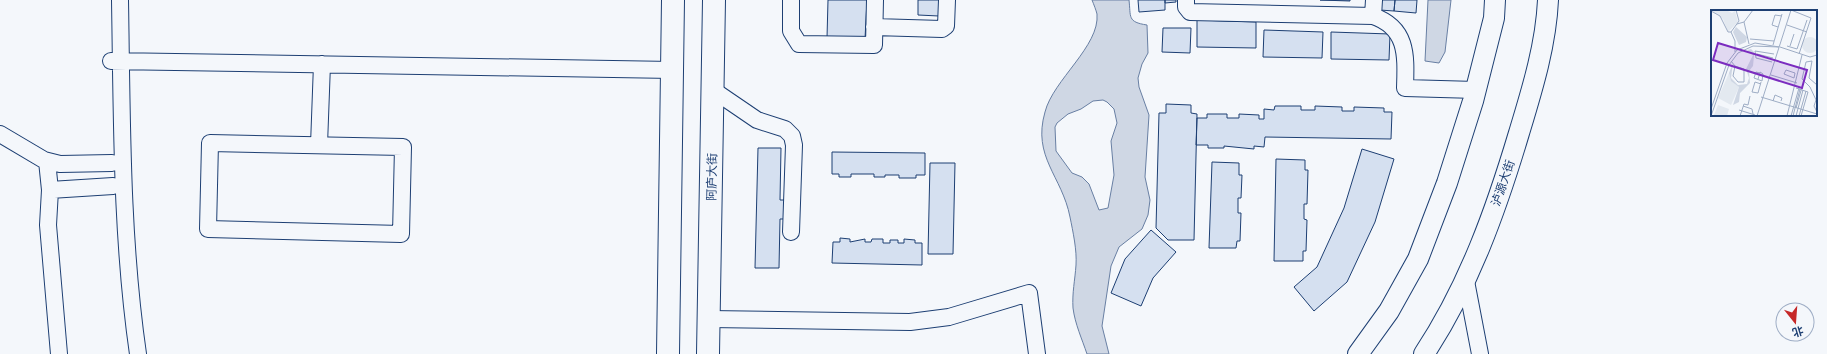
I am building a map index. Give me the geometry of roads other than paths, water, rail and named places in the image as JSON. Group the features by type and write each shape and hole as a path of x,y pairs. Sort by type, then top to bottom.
{"highway":[{"path":"668,354 673,0"},
{"name":"阿庐大街","path":"708,354 714,0"}],"main road":[{"path":"1358,354 1389,311 1418,259 1447,183 1476,90 1494,18 1495,0"},
{"name":"泸源大街","path":"1424,354 1451,311 1466,281 1497,200 1524,115 1547,25 1548,0"}],"street":[{"path":"110,0 116,61 124,217 130,288 138,354"},
{"path":"120,0 112,163 118,273 127,354"},
{"path":"791,0 791,31 799,44 874,45 875,0"},
{"path":"874,27 942,30 946,26 947,0"},
{"path":"1186,0 1186,7 1190,12 1373,16 1385,20 1393,26 1401,39 1406,61 1405,88 1476,90"},
{"path":"1373,16 1374,0"},
{"path":"116,61 673,70"},
{"path":"319,145 322,64"},
{"path":"713,90 748,115 766,124 786,129 792,136 794,145 791,232"},
{"path":"0,134 34,156 47,161 60,164 112,163"},
{"path":"210,143 319,145 403,147 401,234 208,229 210,143"},
{"path":"47,161 50,190 48,225 59,354"},
{"path":"50,190 113,186"},
{"path":"1466,281 1480,354"},
{"path":"709,319 910,322 949,317 1029,293 1037,354"}]}
